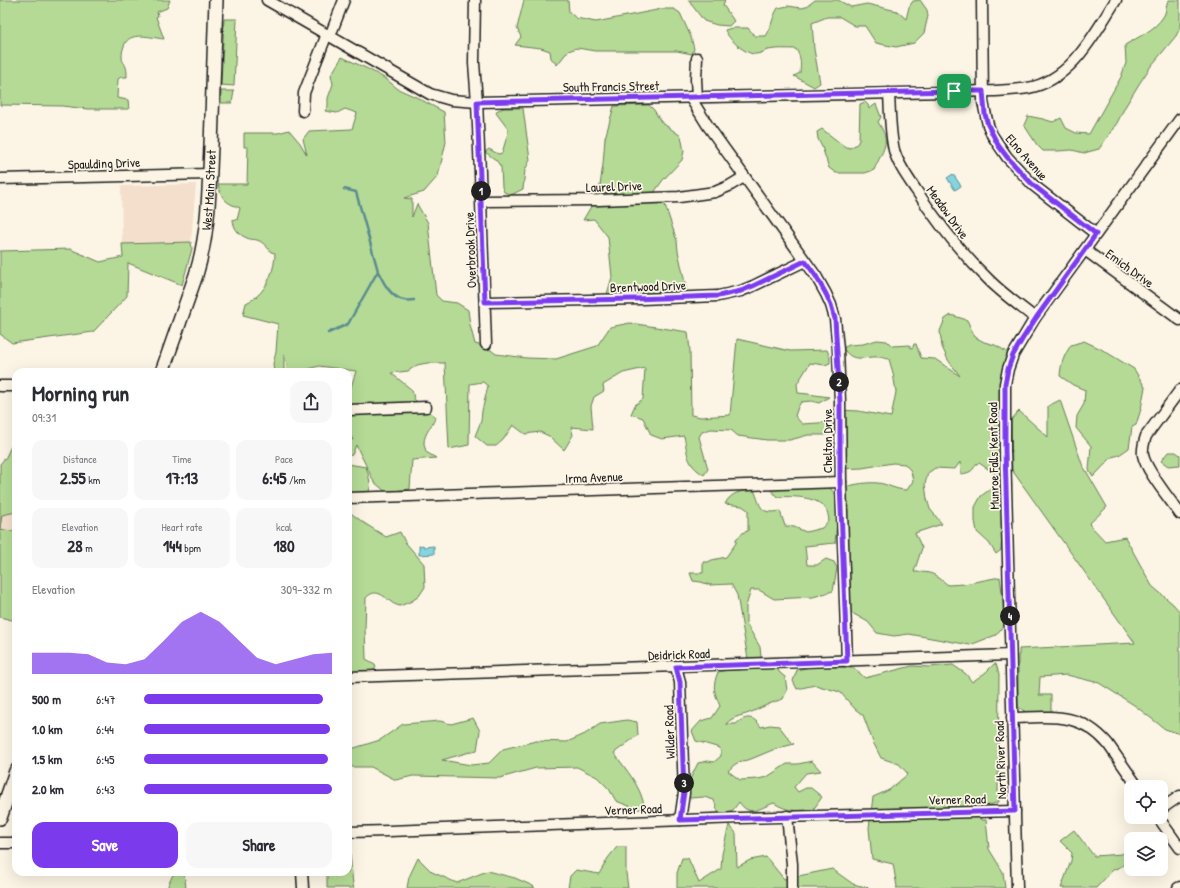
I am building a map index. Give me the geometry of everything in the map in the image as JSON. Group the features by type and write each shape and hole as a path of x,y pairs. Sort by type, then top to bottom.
{"main road":[{"name":"West Main Street","path":"163,368 192,288 206,231 216,0"},
{"path":"0,818 12,783"}],"street":[{"name":"South Francis Street","path":"267,0 430,94 451,100 477,102 983,91 1029,88 1045,83 1060,74 1073,63 1116,0"},
{"path":"303,111 304,94 344,0"},
{"name":"Overbrook Drive","path":"475,0 474,63 477,102 486,344"},
{"name":"Elno Avenue","path":"982,0 983,91 985,114 988,125 998,145 1033,185 1096,234"},
{"path":"694,97 697,58"},
{"name":"Meadow Drive","path":"889,93 894,151 901,166 917,191 958,247 973,264 1002,292 1036,318"},
{"name":"Chelton Drive","path":"694,97 708,126 816,276 831,305 835,319 840,402 840,482 847,661"},
{"name":"Munroe Falls Kent Road","path":"1010,655 1005,450 1005,384 1008,369 1013,355 1036,318 1180,118"},
{"name":"Spaulding Drive","path":"0,179 209,174"},
{"name":"Laurel Drive","path":"481,201 598,200 679,197 715,192 744,177"},
{"name":"Emich Drive","path":"1085,250 1180,320"},
{"name":"Brentwood Drive","path":"485,302 718,296 741,291 805,261"},
{"path":"0,386 12,386"},
{"path":"1180,390 1146,436 1143,444 1145,461 1150,472 1180,514"},
{"path":"352,410 426,407"},
{"name":"Irma Avenue","path":"352,498 840,482"},
{"name":"Deidrick Road","path":"352,677 1010,655"},
{"name":"North River Road","path":"1010,655 1017,888"},
{"name":"Wilder Road","path":"676,667 680,682 684,792 680,820"},
{"path":"1012,718 1064,718 1071,719 1087,726 1108,744 1133,780"},
{"path":"1168,804 1180,796"},
{"name":"Verner Road","path":"352,832 787,816 1015,811"},
{"path":"787,816 792,864 792,888"},
{"path":"1163,824 1180,848"},
{"path":"0,843 12,843"},
{"path":"302,876 303,888"}],"shaded area":[{"path":"196,184 191,242 122,244 121,186"},
{"path":"12,503 12,620 0,617 0,507"}],"green space":[{"path":"0,0 170,0 167,8 157,12 158,16 156,17 164,39 136,36 127,41 124,46 122,58 126,68 127,77 121,77 118,79 117,98 128,100 129,109 88,109 62,106 0,105"},
{"path":"524,0 568,0 569,12 576,18 596,22 662,9 674,9 680,13 691,37 694,49 692,54 677,51 595,51 577,48 568,51 557,65 551,58 550,51 541,48 515,45 521,37 517,28"},
{"path":"688,0 725,0 723,5 734,21 729,26 717,25 704,21"},
{"path":"815,0 838,0 851,7 867,4 897,11 906,19 909,7 913,1 920,0 927,10 928,16 924,33 914,43 896,47 876,43 865,26 855,26 840,17 827,17 812,23 814,49 820,83 814,87 794,76 800,73 800,58 796,49 775,49 758,54 752,54 738,46 725,30 732,28 748,28 755,36 766,36 778,8 788,6 801,8 806,7"},
{"path":"1169,0 1180,0 1180,28 1176,36 1151,66 1125,107 1117,123 1099,149 1084,153 1072,150 1043,151 1037,145 1024,125 1028,116 1053,122 1061,118 1066,128 1076,133 1089,134 1121,77 1126,63 1125,45 1146,33 1160,22"},
{"path":"224,19 237,19 234,86 221,85"},
{"path":"342,57 368,69 386,79 398,89 444,112 446,142 438,176 424,192 404,198 412,199 412,217 417,204 428,223 436,295 442,301 457,303 468,310 475,344 487,347 496,354 527,358 556,359 597,346 610,327 630,323 688,332 690,351 691,415 701,417 730,415 737,339 790,351 827,350 830,357 830,363 825,365 810,363 797,384 798,393 829,397 819,403 811,401 801,402 795,416 802,424 834,422 830,434 808,435 790,440 767,440 738,436 731,430 711,429 702,432 699,437 708,469 704,475 691,463 687,454 684,436 662,439 651,435 643,418 631,414 635,405 643,399 645,368 623,373 603,385 604,391 594,397 591,406 593,429 571,427 573,435 564,450 549,436 540,432 525,434 513,425 503,440 496,446 487,446 475,436 481,421 488,386 483,382 470,384 469,445 449,449 445,363 427,363 417,365 408,371 391,373 412,390 414,399 436,417 425,436 424,443 426,452 436,458 412,460 410,489 386,492 374,482 356,445 352,455 352,384 356,371 352,370 352,368 319,366 312,368 286,368 287,364 284,355 284,368 274,368 278,324 243,315 246,303 257,296 268,282 275,259 275,253 271,252 261,242 248,239 237,231 233,219 237,220 240,208 225,200 218,184 247,184 248,147 244,147 244,133 278,133 289,130 300,143 307,155 303,139 309,131 352,129 357,113 345,109 337,113 325,111 328,106 328,98 333,84 331,75"},
{"path":"221,91 234,91 232,103 221,103"},
{"path":"865,102 869,109 876,104 881,117 878,122 885,135 885,146 883,151 874,170 865,173 836,173 829,168 818,139 817,132 822,129 844,146 850,148 857,144 859,140 860,104"},
{"path":"649,105 654,110 661,122 681,136 684,151 682,160 655,191 664,202 677,241 687,292 607,294 612,277 608,237 594,219 583,220 599,193 605,138 614,106"},
{"path":"504,108 523,108 530,160 525,170 523,189 511,195 504,192 502,187 501,167 496,160 485,152 489,149 498,154 502,153 508,129 496,113 498,110"},
{"path":"191,242 192,249 182,285 128,263 127,296 93,332 12,343 0,334 0,251 70,249 100,262 123,257 122,244"},
{"path":"951,315 967,320 975,337 984,342 995,345 1009,353 1003,369 1000,390 1000,477 979,463 976,464 970,472 961,474 960,462 955,469 935,468 928,473 925,484 930,509 942,524 915,533 922,548 914,572 925,572 932,574 948,585 964,584 1000,577 1004,625 996,635 970,645 909,634 894,636 877,633 868,622 845,609 845,487 874,483 907,490 913,481 911,471 905,464 893,463 862,468 840,469 840,410 858,411 891,417 896,392 889,359 879,357 855,358 847,353 843,348 849,345 863,344 877,340 887,341 892,346 910,345 911,348 914,344 916,344 921,358 935,359 960,376 948,360 942,347 940,331 945,319"},
{"path":"1084,341 1101,349 1134,369 1145,387 1136,425 1132,427 1129,448 1119,455 1112,457 1093,477 1089,470 1091,446 1076,428 1077,416 1084,404 1085,390 1073,385 1060,376 1063,359 1071,345"},
{"path":"1060,400 1082,464 1107,507 1089,524 1105,541 1125,537 1152,586 1180,612 1180,734 1165,729 1134,705 1099,683 1067,675 1040,677 1039,695 1051,695 1051,712 1026,712 1018,707 1019,649 1135,643 1012,470 1011,420 1019,411 1048,437 1048,406"},
{"path":"12,444 12,513 2,515 0,529 0,464 6,457"},
{"path":"1168,452 1176,452 1180,455 1180,465 1168,466 1161,461"},
{"path":"352,465 366,467 370,485 368,495 352,496"},
{"path":"829,487 837,496 835,543 805,546 807,565 817,565 826,559 834,562 837,568 833,591 813,597 774,599 759,590 751,590 746,606 746,623 760,647 761,657 754,660 748,659 737,595 731,584 710,585 693,581 690,573 703,573 703,562 726,557 736,543 736,539 744,532 748,531 748,510 742,506 725,504 733,495 754,490 760,505 764,510 768,512 780,511 785,526 794,527 806,532 822,528 829,520 825,508 816,501 810,499 777,497 771,490"},
{"path":"999,489 1003,520 1001,550 996,554 989,543 977,532 975,507 981,496 989,490"},
{"path":"352,514 386,537 400,532 405,542 424,564 425,587 419,596 412,601 400,606 393,604 384,597 375,593 372,593 366,598 366,659 375,664 376,667 373,671 352,673"},
{"path":"0,529 12,531 12,620 0,617"},
{"path":"994,664 996,664 999,674 999,802 977,809 981,820 986,820 989,849 1003,872 1005,888 896,888 893,864 872,859 869,828 873,797 889,790 908,774 899,764 881,758 873,742 863,715 855,709 840,692 815,685 797,689 793,681 797,670 814,666 854,668 865,678 912,666 930,667 953,665 966,674 972,682 985,673"},
{"path":"775,665 780,673 785,677 787,690 783,699 768,704 750,713 736,717 726,724 736,724 743,719 750,718 756,721 761,727 770,725 779,726 794,744 739,762 728,771 740,780 758,779 767,777 787,764 798,764 812,761 821,771 806,773 794,787 798,792 806,788 811,788 822,797 813,810 793,810 784,808 774,803 751,811 743,807 739,802 733,810 721,814 718,812 714,800 704,797 690,798 687,788 698,763 708,761 714,762 721,756 720,748 696,741 692,731 701,721 712,718 720,706 714,689 718,672 761,668"},
{"path":"473,718 480,731 477,750 442,760 471,765 489,763 503,749 536,741 567,742 585,734 600,724 627,720 637,722 638,735 614,753 637,786 645,809 637,809 616,801 609,789 597,777 577,767 536,768 500,778 413,776 396,780 371,767 352,767 352,749 380,740 403,724 440,721 451,724"},
{"path":"729,825 736,833 737,867 750,860 766,857 784,879 832,869 853,884 869,888 677,888 677,873 682,858 688,858 699,883 721,869 722,854"},
{"path":"1074,830 1094,856 1122,854 1124,852 1124,865 1113,870 1096,888 1061,888 1071,861 1072,853 1060,841"},
{"path":"617,847 626,847 626,873 628,888 568,888 570,876 576,870 599,874 608,858"},
{"path":"418,858 432,872 457,883 487,871 515,878 535,888 407,888 409,877"},
{"path":"352,874 354,888 327,888 327,876 352,876"},
{"path":"172,876 184,876 186,888 167,888"}],"water":[{"path":"953,174 961,186 955,190 947,178"},
{"path":"423,545 424,547 434,546 434,554 419,555 419,546"}],"waterway":[{"path":"344,189 356,192 378,271 385,284 391,293 399,299 414,300"},
{"path":"328,333 348,324 378,271"}],"route":[{"path":"954,91 983,91 983,102 988,125 992,135 1007,157 1033,185 1096,234 1023,338 1013,355 1005,384 1005,450 1015,811 680,820 684,792 680,682 676,667 847,661 840,482 840,402 835,319 826,294 816,276 805,261 741,291 718,296 485,302 477,102 954,91"}]}
